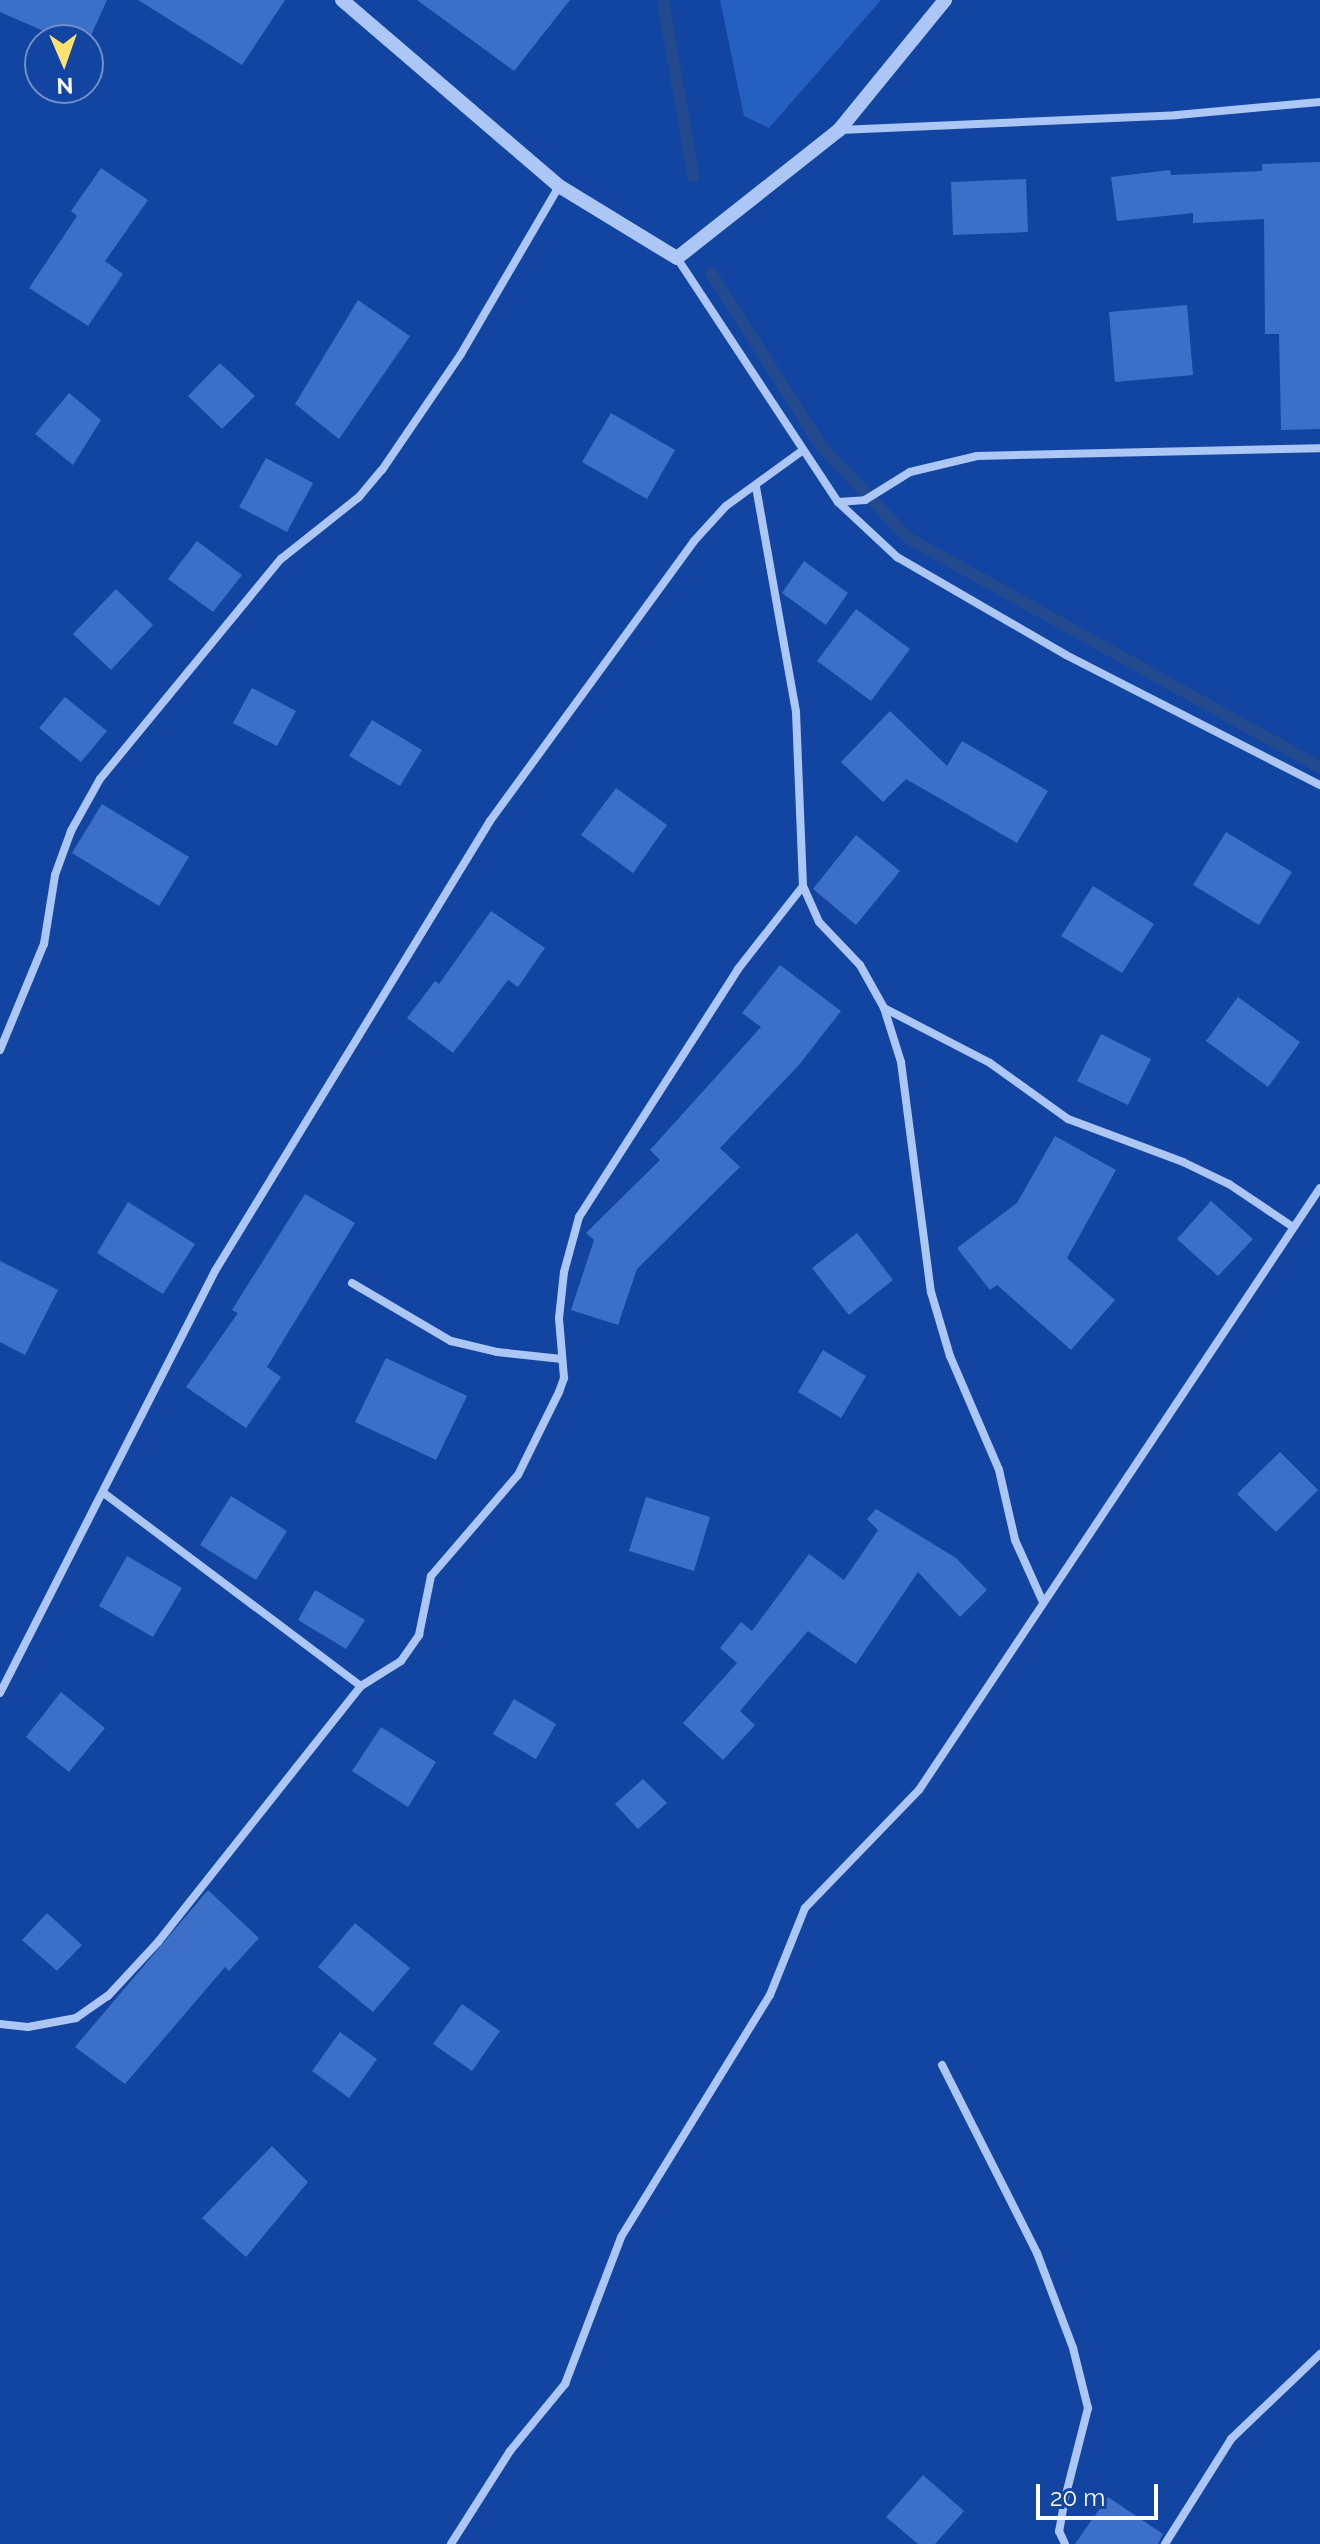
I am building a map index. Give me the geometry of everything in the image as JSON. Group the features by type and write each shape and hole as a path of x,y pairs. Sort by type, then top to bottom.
{"street":[{"path":"342,0 559,186 677,258 838,502 897,557 1066,655 1320,785"},
{"path":"677,258 839,130 945,0"},
{"path":"839,130 1177,115 1320,102"},
{"path":"0,1050 44,944 55,875 71,831 100,779 281,559 359,497 382,470 461,354 559,186"},
{"path":"838,502 865,500 910,472 977,456 1320,448"},
{"path":"0,1693 105,1494 145,1402 215,1271 490,821 654,590 726,506 803,450"},
{"path":"756,487 796,712 803,886 819,922 860,965 884,1008 901,1062 931,1292 950,1356 999,1470 1015,1540 1042,1600"},
{"path":"0,2024 28,2027 76,2018 108,1996 158,1942 361,1686 401,1661 419,1635 431,1576 518,1475 559,1392 562,1359 559,1318 564,1272 579,1217 738,969 803,886"},
{"path":"884,1008 990,1063 1068,1119 1206,1173 1293,1227"},
{"path":"451,2544 510,2451 565,2384 621,2237 770,1995 805,1908 919,1790 1042,1600 1320,1188"},
{"path":"352,1283 451,1341 497,1352 562,1359"},
{"path":"105,1494 361,1686"},
{"path":"942,2065 1037,2253 1073,2348 1088,2408 1061,2520 1065,2544"},
{"path":"1165,2544 1231,2439 1320,2354"}],"shaded area":[{"path":"720,0 881,0 769,128 744,116"}],"building":[{"path":"0,0 107,0 96,24 27,24 0,12"},
{"path":"138,0 285,0 242,65"},
{"path":"417,0 570,0 514,71"},
{"path":"1320,162 1320,429 1281,430 1279,334 1265,334 1264,219 1193,223 1193,213 1117,221 1111,177 1170,170 1171,175 1262,171 1262,164"},
{"path":"101,168 148,200 105,261 123,274 88,326 29,288 77,216 71,211"},
{"path":"1026,179 1028,232 953,235 951,182"},
{"path":"358,300 410,336 339,439 295,404"},
{"path":"1187,305 1193,375 1115,382 1109,312"},
{"path":"220,363 255,396 222,429 188,396"},
{"path":"69,393 101,420 73,465 35,434"},
{"path":"611,413 675,450 647,499 582,462"},
{"path":"266,458 313,483 287,532 239,507"},
{"path":"197,541 242,575 213,612 168,579"},
{"path":"804,561 848,593 826,625 782,593"},
{"path":"116,589 153,625 111,670 73,634"},
{"path":"856,609 910,649 871,701 817,661"},
{"path":"252,688 296,711 277,746 233,723"},
{"path":"65,697 107,731 81,762 39,728"},
{"path":"890,711 947,766 962,741 1048,791 1017,843 906,779 883,802 841,762"},
{"path":"372,720 422,750 400,786 349,756"},
{"path":"616,788 667,825 633,873 581,835"},
{"path":"102,804 189,857 159,906 72,853"},
{"path":"1226,832 1292,872 1259,925 1193,885"},
{"path":"856,835 900,871 856,925 813,889"},
{"path":"1093,886 1154,924 1122,973 1061,936"},
{"path":"491,911 545,948 518,987 508,980 453,1053 407,1018 435,981 439,984"},
{"path":"780,965 841,1011 799,1065 720,1148 740,1167 637,1269 618,1325 571,1310 594,1240 586,1233 660,1160 650,1150 761,1027 742,1013"},
{"path":"1238,997 1300,1042 1268,1087 1206,1041"},
{"path":"1101,1034 1151,1059 1128,1105 1077,1081"},
{"path":"1055,1136 1116,1170 1067,1258 1115,1300 1071,1350 997,1285 990,1290 957,1248 1017,1203"},
{"path":"305,1194 355,1223 267,1367 281,1377 246,1428 186,1387 238,1313 232,1310"},
{"path":"1211,1201 1253,1239 1218,1276 1177,1239"},
{"path":"128,1202 195,1244 163,1294 97,1253"},
{"path":"857,1233 893,1280 849,1315 812,1268"},
{"path":"0,1261 58,1290 25,1355 0,1342"},
{"path":"823,1350 866,1376 841,1418 798,1392"},
{"path":"386,1358 467,1396 436,1460 355,1422"},
{"path":"1280,1452 1318,1490 1276,1532 1237,1494"},
{"path":"231,1496 287,1531 256,1580 200,1545"},
{"path":"646,1497 710,1517 694,1571 629,1551"},
{"path":"876,1509 956,1558 987,1590 960,1617 918,1572 856,1664 808,1631 740,1711 755,1725 723,1760 683,1723 737,1663 720,1648 741,1622 752,1631 809,1554 844,1580 878,1530 867,1519"},
{"path":"127,1556 182,1588 153,1637 99,1606"},
{"path":"315,1590 365,1620 346,1649 298,1620"},
{"path":"61,1692 105,1728 69,1772 26,1737"},
{"path":"514,1699 556,1724 536,1759 493,1734"},
{"path":"381,1727 436,1762 408,1807 352,1771"},
{"path":"643,1779 667,1803 638,1829 615,1804"},
{"path":"208,1890 259,1938 229,1971 225,1967 125,2084 75,2047"},
{"path":"47,1913 82,1945 57,1971 22,1940"},
{"path":"355,1923 410,1968 373,2012 318,1967"},
{"path":"462,2004 500,2031 472,2071 433,2044"},
{"path":"340,2032 377,2059 349,2098 312,2071"},
{"path":"272,2146 308,2182 246,2257 202,2218"},
{"path":"923,2475 964,2511 935,2544 918,2544 886,2517"},
{"path":"1108,2497 1163,2534 1158,2544 1075,2544"}],"waterway":[{"path":"663,0 693,176"},
{"path":"711,273 822,447 908,538 1320,767"}]}
